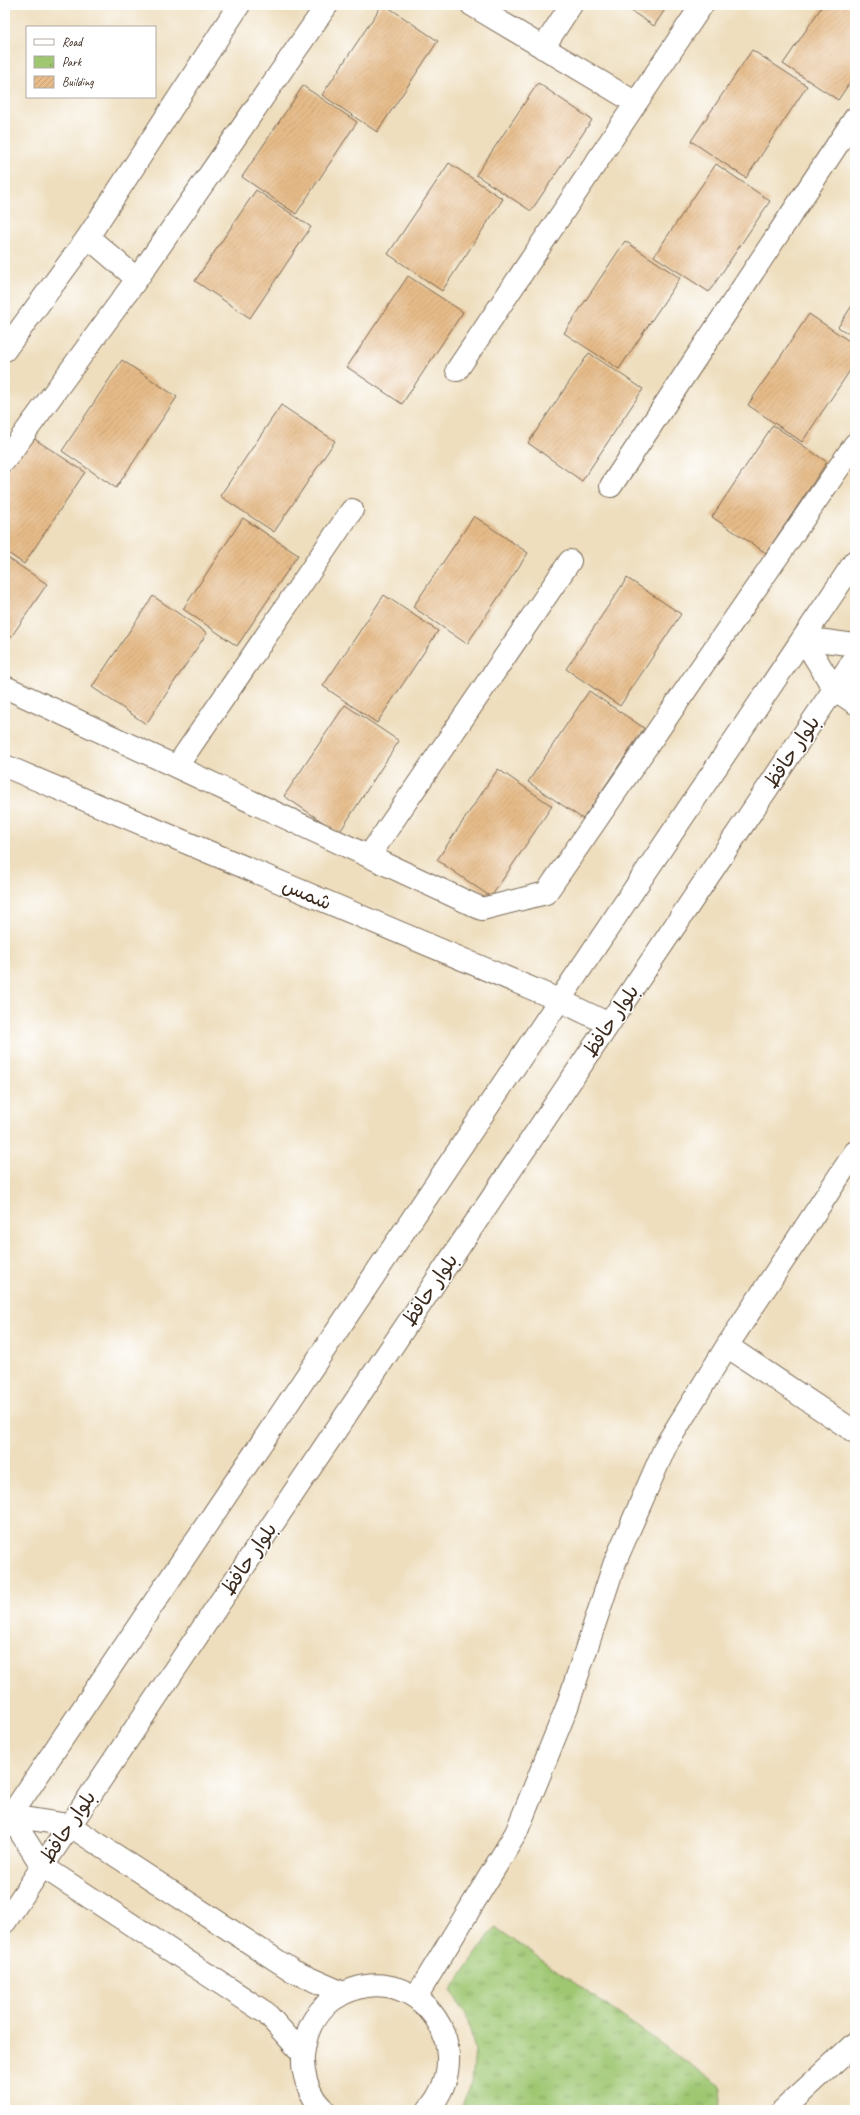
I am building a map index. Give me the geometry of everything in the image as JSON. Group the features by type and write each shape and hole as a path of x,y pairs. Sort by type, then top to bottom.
{"street":[{"path":"5,350 88,237 239,5"},
{"path":"5,460 137,279 327,5"},
{"path":"472,5 636,103"},
{"path":"543,48 571,5"},
{"path":"457,370 702,5"},
{"path":"611,486 855,118"},
{"path":"88,237 137,279"},
{"path":"5,687 482,909 546,893 855,444"},
{"path":"177,766 352,510"},
{"path":"8,1820 855,560"},
{"path":"370,856 570,561"},
{"path":"803,638 855,645"},
{"path":"803,638 834,689 855,703"},
{"name":"بلوار حافظ","path":"5,1922 855,658"},
{"name":"شمس","path":"5,766 559,1000 609,1024"},
{"path":"416,1997 516,1833 567,1706 618,1554 666,1445 727,1346 855,1152"},
{"path":"727,1346 855,1432"},
{"path":"8,1820 69,1825 293,1971 343,1993"},
{"path":"8,1820 42,1866 266,2013 303,2054"},
{"path":"324,2110 310,2091 304,2073 303,2054 306,2035 314,2018 327,2004 343,1993 361,1987 380,1985 399,1989 416,1997 430,2010 441,2026 447,2044 449,2063 445,2082 437,2099 428,2110"},
{"path":"783,2110 855,2043"}],"green space":[{"path":"495,1927 721,2086 719,2110 460,2110 472,2083 475,2050 467,2018 451,1990"}],"building":[{"path":"382,5 385,5 438,41 377,132 322,95"},
{"path":"622,5 668,5 654,26"},
{"path":"823,5 855,5 855,75 838,100 783,64"},
{"path":"752,50 807,86 746,178 691,141"},
{"path":"538,83 592,120 531,211 476,175"},
{"path":"303,86 357,122 296,214 242,177"},
{"path":"449,163 503,199 442,291 388,254"},
{"path":"716,164 770,201 709,292 654,256"},
{"path":"256,190 311,227 250,318 195,281"},
{"path":"625,241 680,278 619,369 564,333"},
{"path":"408,276 463,312 402,404 347,367"},
{"path":"855,301 855,338 838,327"},
{"path":"809,314 855,345 855,363 802,442 748,405"},
{"path":"589,353 643,389 582,481 528,443"},
{"path":"122,360 177,397 116,488 62,451"},
{"path":"281,405 335,441 274,532 220,496"},
{"path":"773,425 827,462 766,553 712,517"},
{"path":"30,436 85,472 24,564 5,551 5,473"},
{"path":"474,516 528,553 467,644 413,607"},
{"path":"243,518 298,555 237,646 183,609"},
{"path":"5,556 47,584 5,646"},
{"path":"627,578 681,614 620,706 566,669"},
{"path":"384,595 438,631 377,723 323,686"},
{"path":"153,596 207,633 146,724 92,687"},
{"path":"589,691 644,728 583,819 528,782"},
{"path":"345,705 399,741 339,833 284,796"},
{"path":"498,769 552,806 491,897 437,860"}]}
